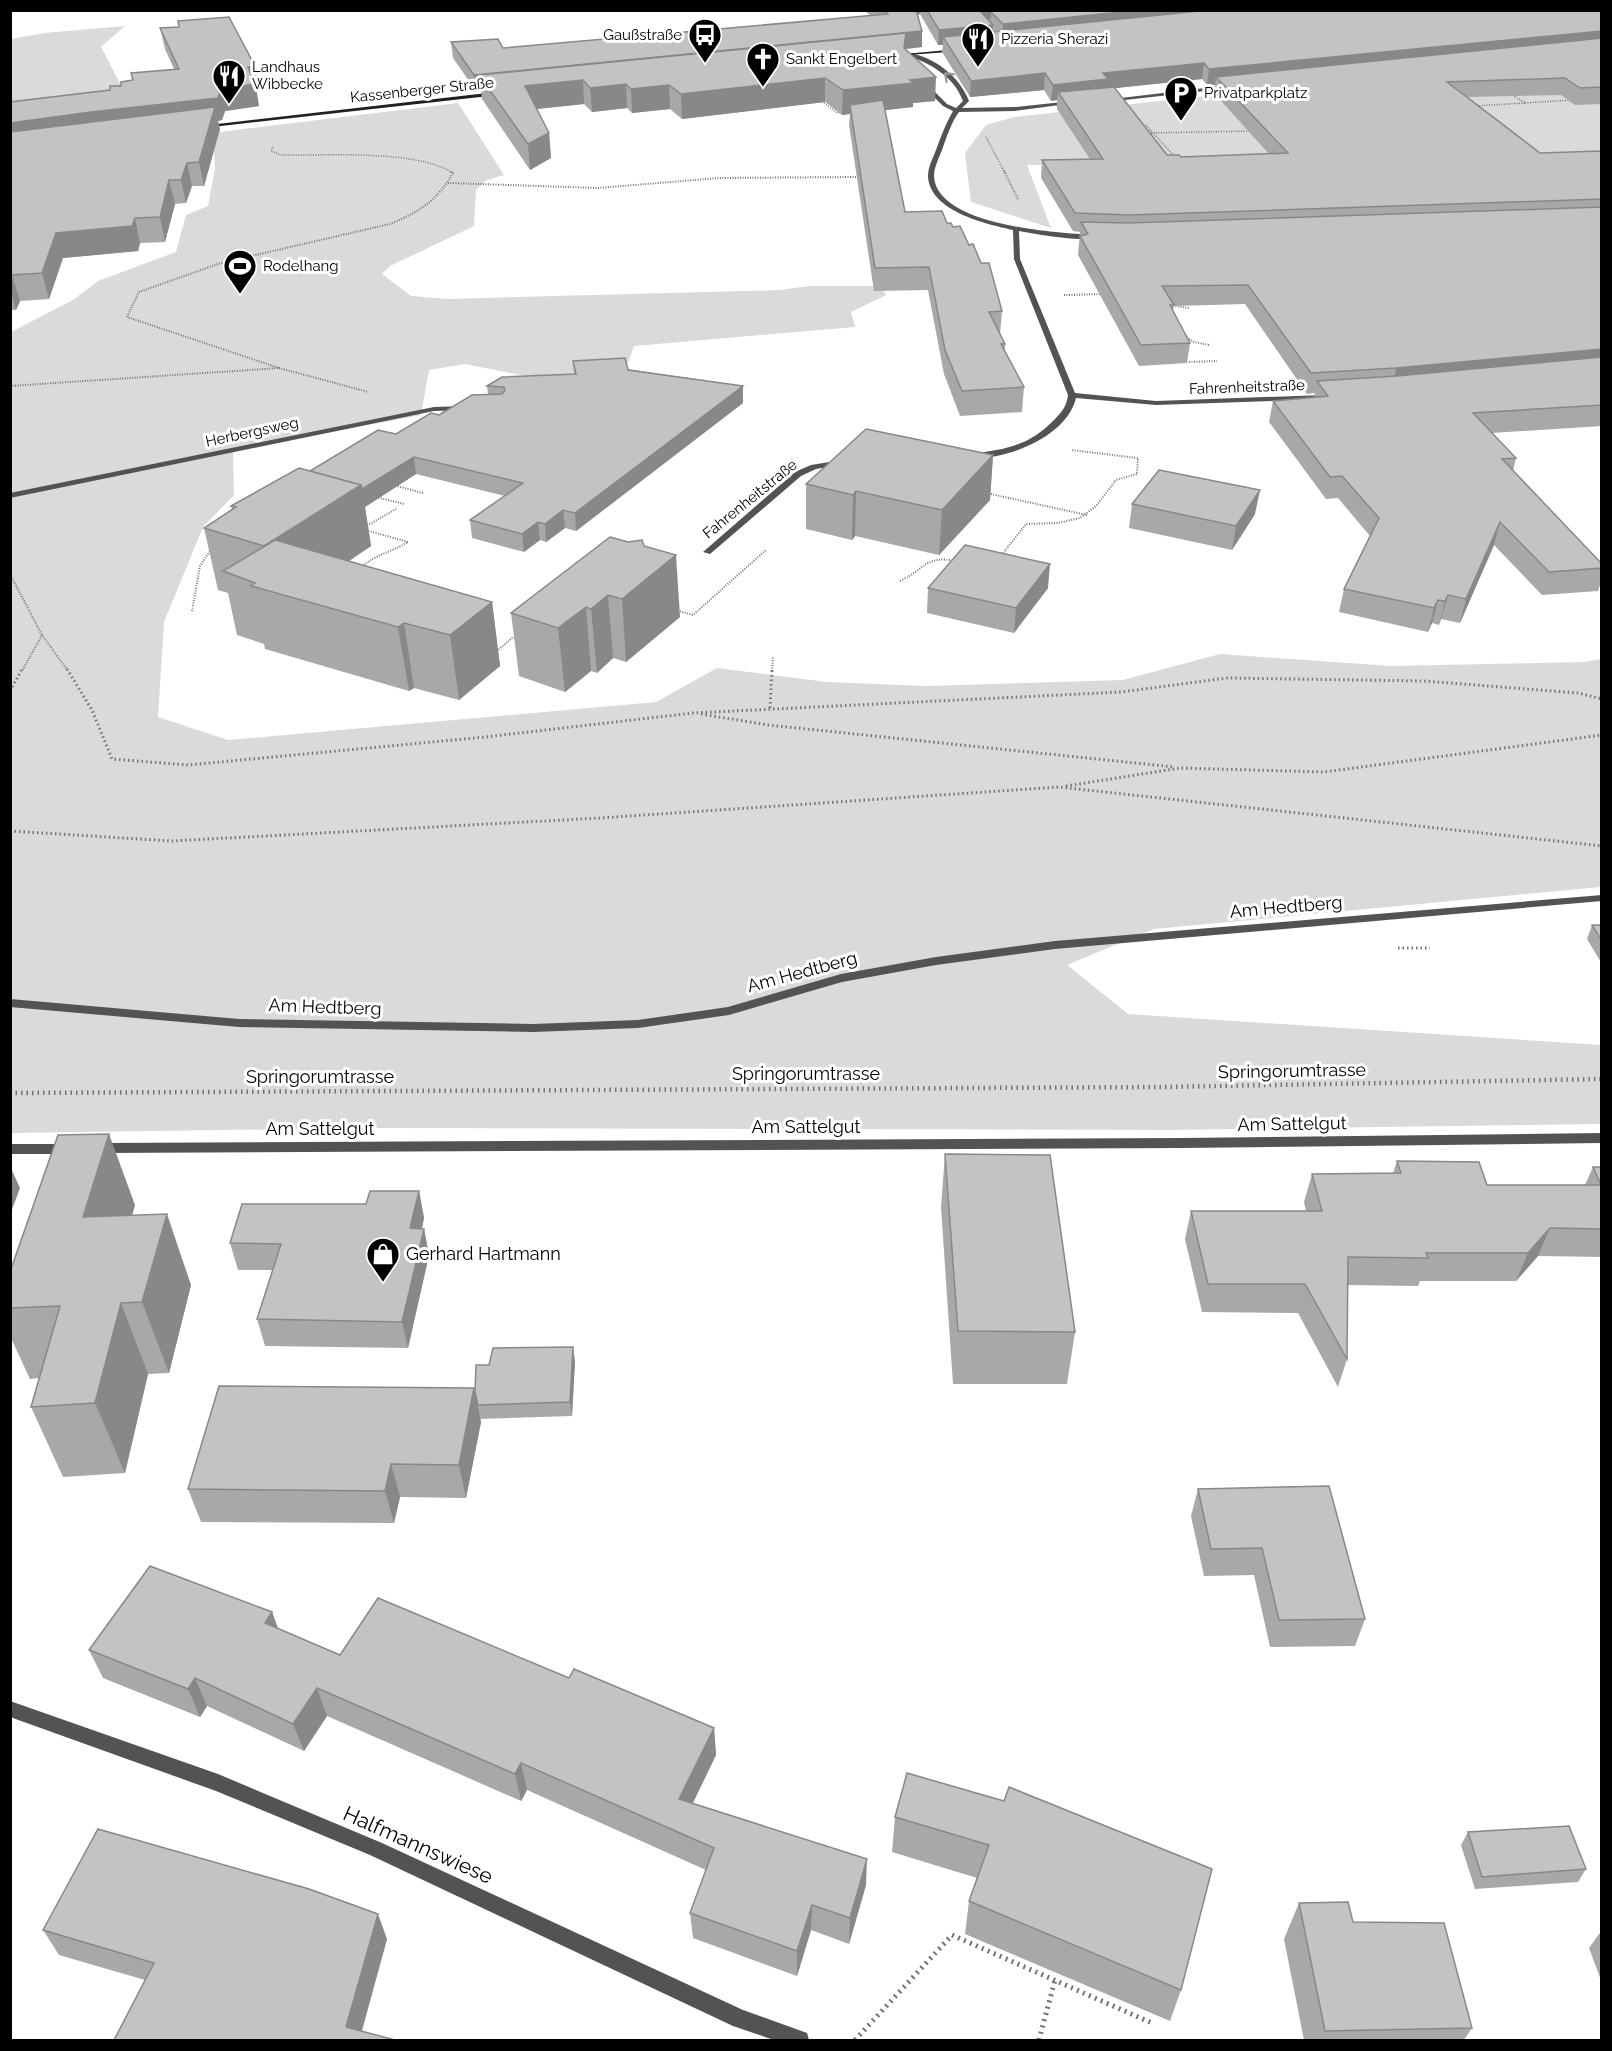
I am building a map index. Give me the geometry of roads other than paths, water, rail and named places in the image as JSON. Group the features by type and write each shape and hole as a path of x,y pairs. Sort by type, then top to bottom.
{"street":[{"path":"887,56 968,49"},
{"path":"909,54 907,69 915,76"},
{"path":"909,54 939,67 963,90 966,101 955,110 932,168 930,178 934,190 941,199 955,208 1016,230 1104,238"},
{"path":"923,83 945,105 955,110 1082,102"},
{"path":"1104,100 1232,87"},
{"name":"Kassenberger Straße","path":"191,128 499,93"},
{"path":"961,457 993,453 1037,442 1052,428 1072,401 1072,395 1030,296 1017,259 1016,230"},
{"name":"Fahrenheitstraße","path":"1072,395 1156,404 1334,397"},
{"name":"Herbergsweg","path":"10,495 434,409 479,407"},
{"name":"Fahrenheitstraße","path":"707,552 798,474 814,467 854,462"},
{"name":"Am Hedtberg","path":"10,1003 239,1023 533,1028 639,1024 729,1011 841,978 936,961 1055,945 1602,898"},
{"name":"Am Sattelgut","path":"10,1149 1169,1143 1602,1137"},
{"name":"Halfmannswiese","path":"10,1708 218,1782 393,1857 740,2019 800,2040"}],"place":[{"name":"Gaußstraße","path":"705,64"},
{"name":"Pizzeria Sherazi","path":"978,68"},
{"name":"Sankt Engelbert","path":"763,88"},
{"name":"Landhaus Wibbecke","path":"229,105"},
{"name":"Privatparkplatz","path":"1181,122"},
{"name":"Rodelhang","path":"240,295"},
{"name":"Gerhard Hartmann","path":"383,1283"}]}
